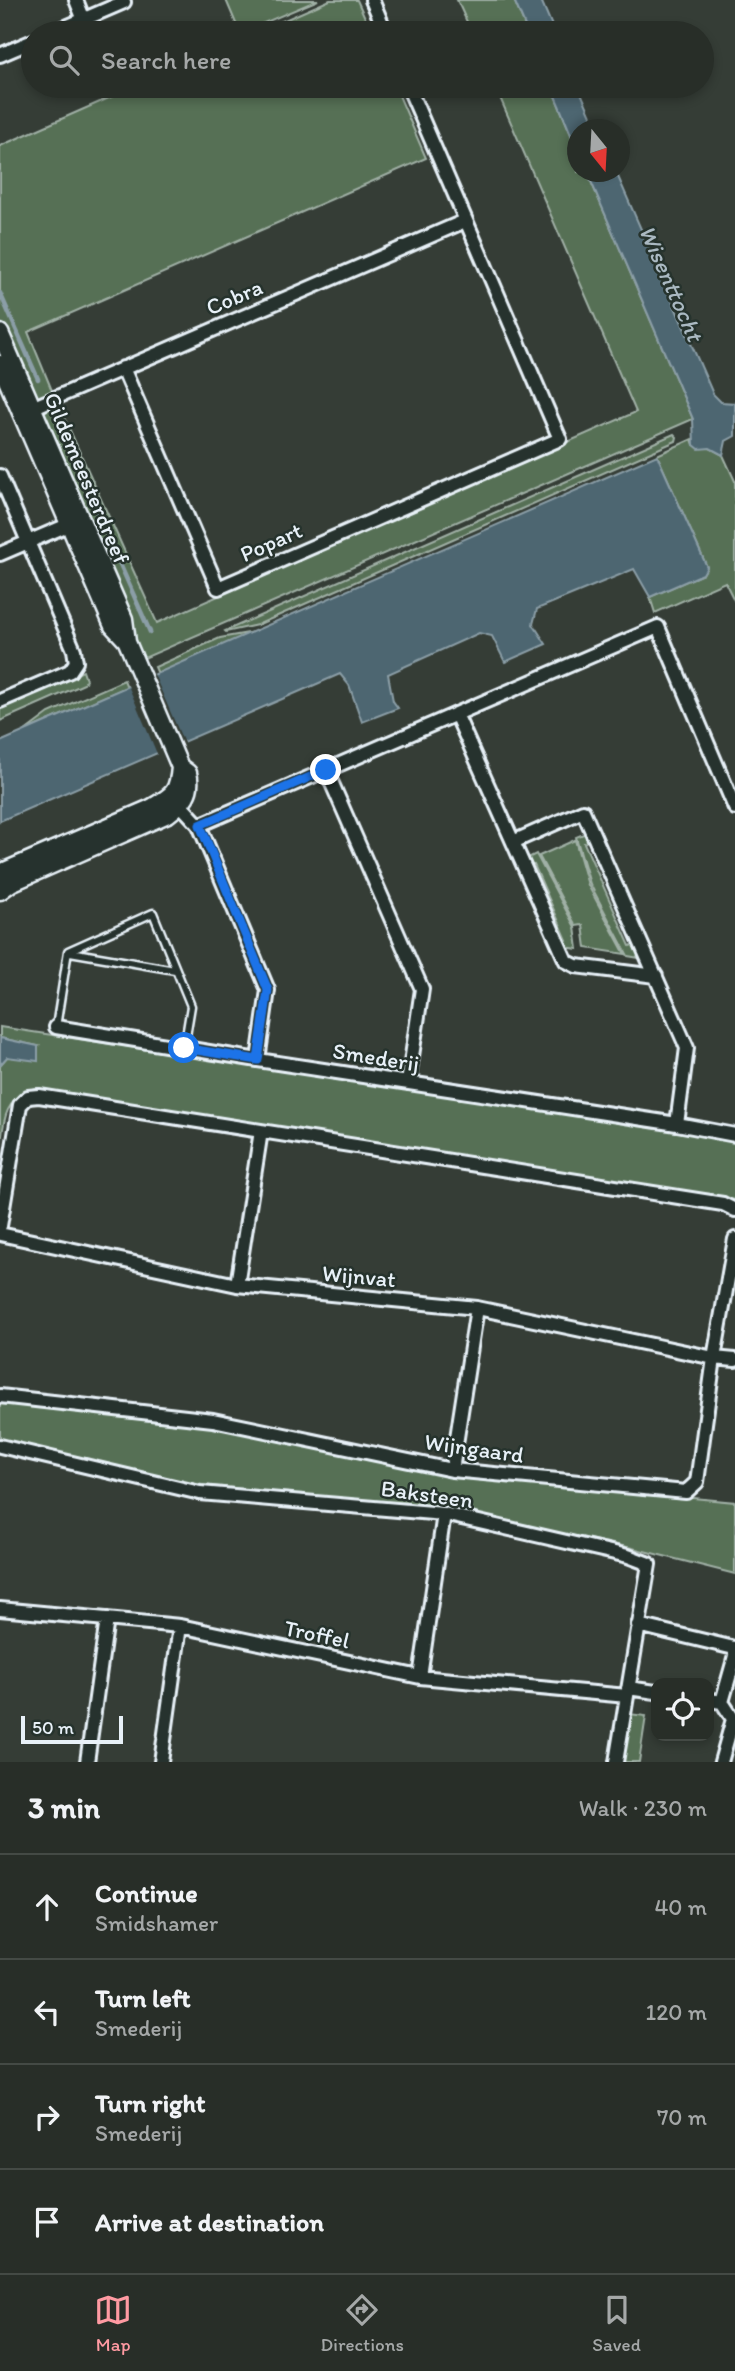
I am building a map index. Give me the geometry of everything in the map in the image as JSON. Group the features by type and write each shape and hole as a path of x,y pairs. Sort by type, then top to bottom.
{"street":[{"path":"76,0 85,20 124,2"},
{"path":"372,0 381,21"},
{"path":"0,55 21,46"},
{"path":"413,98 465,221"},
{"name":"Cobra","path":"27,410 465,221"},
{"name":"Popart","path":"122,368 218,588 560,439 465,221"},
{"name":"Gildemeesterdreef","path":"0,333 27,410 75,522 113,626 127,642 180,764 188,773 190,788 176,800"},
{"name":"Gildemeesterdreef","path":"0,364 27,410"},
{"path":"0,477 74,650 76,662 69,671 0,701"},
{"path":"0,554 75,522"},
{"path":"200,825 658,627 735,807"},
{"path":"456,714 566,961 576,966 656,976"},
{"path":"326,770 422,989 408,1083"},
{"path":"176,800 200,825 268,990 258,1060"},
{"path":"0,873 151,808 176,800"},
{"path":"0,891 11,883 156,819 176,800"},
{"path":"513,842 583,811 687,1048 677,1124"},
{"name":"Smederij","path":"56,1027 735,1135"},
{"path":"0,1226 20,1105 28,1097 45,1097 723,1204 735,1210"},
{"path":"237,1285 261,1131"},
{"name":"Wijnvat","path":"0,1234 237,1285 477,1308 714,1358 735,1360"},
{"name":"Wijngaard","path":"0,1396 213,1420 452,1470 686,1492 697,1482 714,1358 733,1272 735,1239"},
{"path":"452,1470 477,1308"},
{"name":"Baksteen","path":"0,1446 200,1493 444,1514 628,1556 649,1564 617,1762"},
{"path":"420,1677 444,1514"},
{"name":"Troffel","path":"0,1609 180,1626 420,1677 651,1692"},
{"path":"87,1762 107,1619"},
{"path":"638,1625 734,1648 735,1654 715,1701 733,1719 721,1762"},
{"path":"161,1762 180,1626"}],"lane":[{"path":"68,951 153,913 191,1006 184,1048"},
{"path":"68,951 175,970"},
{"path":"56,1027 68,951"}],"green space":[{"path":"226,0 318,0 268,21 235,21"},
{"path":"330,0 357,0 367,21 282,21"},
{"path":"457,0 514,0 523,21 467,21"},
{"path":"109,98 400,98 426,158 28,332 53,393 39,398 30,394 0,324 0,146"},
{"path":"500,98 556,98 567,125 567,182 591,182 693,419 142,659 126,613 42,416 43,412 58,404 157,623 636,412"},
{"path":"674,434 676,441 257,625 225,631"},
{"path":"692,439 694,445 710,448 723,455 735,481 735,602 725,582 655,613 650,597 703,574 707,567 657,455"},
{"path":"254,632 158,674 155,667 220,638"},
{"path":"83,671 86,680 84,684 0,721 0,708"},
{"path":"124,680 127,687 25,731 49,713"},
{"path":"586,833 589,840 584,843 630,946 635,944 639,958 628,956 590,884 576,837"},
{"path":"575,840 588,885 625,954 586,948 583,925 576,926 539,856"},
{"path":"536,854 575,927 578,949 565,947 563,943 567,940 534,865 529,866 526,859"},
{"path":"0,1027 735,1140 735,1200 34,1088 15,1100 6,1114 0,1153 0,1065 7,1057 38,1046 0,1038"},
{"path":"0,1404 213,1420 451,1475 735,1502 735,1574 632,1548 455,1511 193,1484 0,1440"},
{"path":"629,1714 646,1716 639,1762 622,1762"}],"water":[{"path":"514,0 541,0 550,21 523,21"},
{"path":"556,98 583,98 593,119 567,119 567,125"},
{"path":"591,182 620,182 713,394 721,402 735,403 735,436 726,441 723,455 710,448 699,449 694,445 693,419"},
{"path":"657,455 707,567 703,574 650,597 634,569 537,609 533,624 546,644 505,662 492,636 479,633 388,674 393,701 398,708 362,722 349,685 340,674 0,821 0,742"},
{"path":"0,1038 38,1046 38,1061 7,1057 0,1065"}],"pier":[{"path":"153,672 184,743 158,756 127,683"}],"waterway":[{"path":"0,293 38,379"},
{"path":"59,426 150,632"}],"route":[{"path":"184,1048 258,1060 268,990 200,825 326,770"}],"water label":[{"name":"Wisenttocht","path":"671,283"}]}
